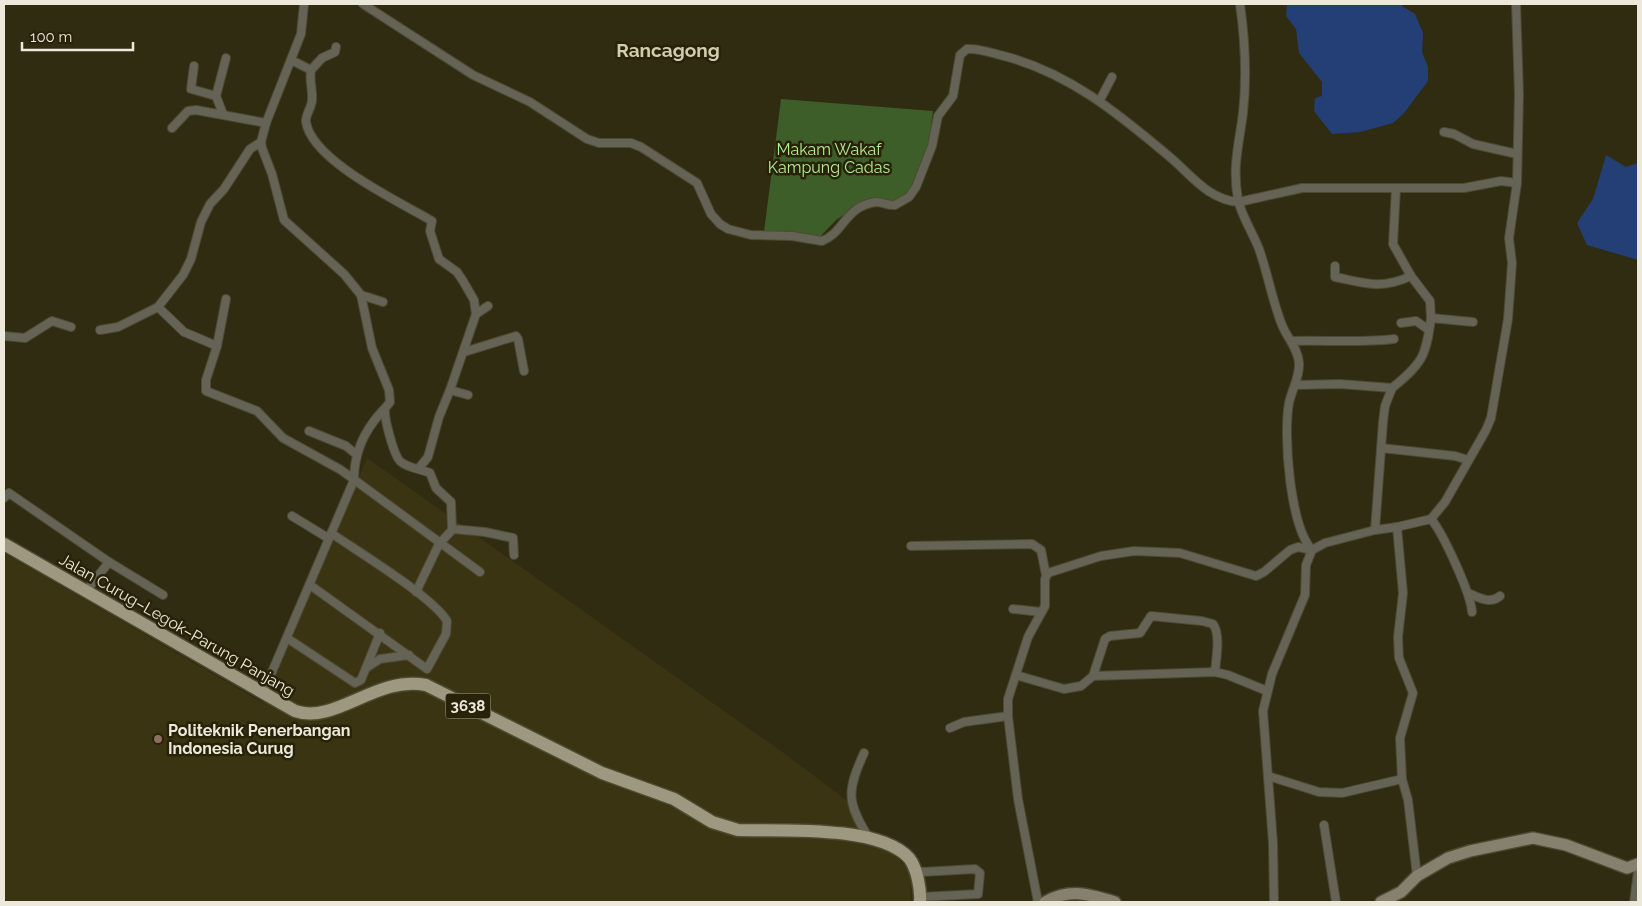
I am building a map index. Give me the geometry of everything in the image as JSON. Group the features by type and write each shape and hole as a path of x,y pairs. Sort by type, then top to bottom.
{"main road":[{"name":"Jalan Curug–Legok–Parung Panjang","path":"4,544 295,711 312,715 399,684 416,683 426,685 602,773 674,799 723,827 738,830 838,833 869,838 897,849 909,859 915,869"},
{"path":"915,869 920,900"}],"street":[{"path":"263,693 354,480 354,464 357,455 370,426 390,402 389,390 372,348 360,295 344,274 284,220 276,186 261,142 266,123 301,34 304,4"},
{"path":"363,4 473,75 530,102 587,139 599,143 631,143 642,147 696,184 710,214 720,224 728,229 751,235 792,236 822,241 830,237 857,208 879,202 895,205 909,197 916,187 928,160 938,116 953,96 959,58 967,48 1028,62 1070,82 1100,100 1182,167 1207,192 1223,200 1239,202 1302,188 1464,188 1501,181 1517,183"},
{"path":"1240,4 1245,38 1243,114 1236,149 1239,202 1259,250 1283,327 1299,361 1295,385 1289,401 1287,452 1298,525 1304,541 1312,550"},
{"path":"1274,902 1273,843 1263,711 1266,691 1305,595 1306,565 1312,550 1325,543 1375,530 1397,528 1431,519 1445,502 1491,418 1508,319 1512,263 1509,238 1517,183 1519,67 1516,4 1524,4"},
{"path":"336,47 335,52 322,58 312,70 310,83 312,100 306,122 315,142 355,178 432,221 430,231 439,259 457,272 474,300 476,314 464,352 439,417 428,457 419,468"},
{"path":"223,114 216,96 226,58"},
{"path":"291,60 312,70"},
{"path":"194,66 191,89 216,96"},
{"path":"1100,100 1112,77"},
{"path":"172,128 190,110 204,110 266,123"},
{"path":"1444,132 1473,144 1517,154"},
{"path":"100,330 118,328 158,307 183,274 190,259 200,222 210,204 224,189 250,149 261,142"},
{"path":"1375,530 1385,406 1392,388 1406,377 1422,359 1428,343 1431,318 1430,301 1411,276 1392,244 1396,188"},
{"path":"1335,266 1335,277 1373,284 1388,285 1411,276"},
{"path":"360,295 383,302"},
{"path":"226,299 217,346 206,380 206,391 257,411 283,438 341,470 439,544 480,572"},
{"path":"476,314 488,306"},
{"path":"158,307 184,332 217,346"},
{"path":"1431,318 1473,322"},
{"path":"4,336 25,338 52,321 71,327"},
{"path":"1401,323 1416,321 1429,330"},
{"path":"464,352 513,336 517,337 524,370"},
{"path":"1291,342 1330,340 1360,342 1394,339"},
{"path":"1295,385 1340,384 1392,388"},
{"path":"450,390 468,395"},
{"path":"385,409 386,421 398,459 406,465 430,473 436,488 449,500 452,506 452,530"},
{"path":"308,431 346,446 357,455"},
{"path":"1381,448 1455,456 1468,460"},
{"path":"4,498 9,493 109,562 163,595"},
{"path":"292,516 330,536 416,592 447,621 446,634 427,672 409,655 310,586"},
{"path":"1431,519 1440,528 1468,593 1472,612"},
{"path":"416,592 439,544 452,530 458,528 513,538 514,555"},
{"path":"1397,528 1403,593 1398,637 1399,658 1413,693 1400,738 1402,780 1412,822 1416,876"},
{"path":"911,546 1032,544 1041,550 1046,575 1046,599 1028,637 1008,699 1008,716 1018,799 1038,902"},
{"path":"1046,575 1102,556 1134,551 1180,554 1256,576 1264,572 1290,550 1298,547 1312,550"},
{"path":"87,590 109,562"},
{"path":"1468,593 1487,601 1494,600 1500,596"},
{"path":"1013,609 1041,612"},
{"path":"1094,676 1105,639 1110,636 1140,633 1151,616 1202,621 1213,624 1216,629 1215,672"},
{"path":"287,638 356,683 360,680 366,668 380,634"},
{"path":"366,668 380,659 409,655"},
{"path":"1016,675 1064,689 1081,686 1094,676 1215,672 1228,675 1266,691"},
{"path":"950,728 964,722 1008,716"},
{"path":"864,753 856,771 851,796 854,813 869,838"},
{"path":"1268,776 1319,792 1342,793 1402,780"},
{"path":"1324,825 1336,902"},
{"path":"1381,902 1394,900 1416,876 1457,855 1533,838 1566,845 1627,868 1638,864"},
{"path":"915,869 922,872 975,869 980,873 978,894 920,900"},
{"path":"1634,902 1638,872"},
{"path":"1045,902 1062,894 1083,892 1115,902"}],"shaded area":[{"path":"367,458 785,754 861,811 873,846 893,853 910,872 911,902 4,902 4,553 263,703"}],"green space":[{"name":"Makam Wakaf Kampung Cadas","path":"781,99 933,111 928,151 922,159 912,190 905,199 894,203 862,203 836,220 817,240 764,232"}],"water":[{"path":"1287,4 1403,4 1402,6 1415,14 1423,33 1422,52 1428,67 1428,81 1404,113 1393,123 1360,132 1332,134 1314,111 1315,98 1322,96 1322,82 1299,53 1296,29 1286,16"},
{"path":"1606,155 1626,167 1638,163 1638,260 1587,245 1577,223 1593,199"}],"place":[{"name":"Politeknik Penerbangan Indonesia Curug","path":"158,739"}],"district":[{"name":"Rancagong","path":"668,50"}]}
